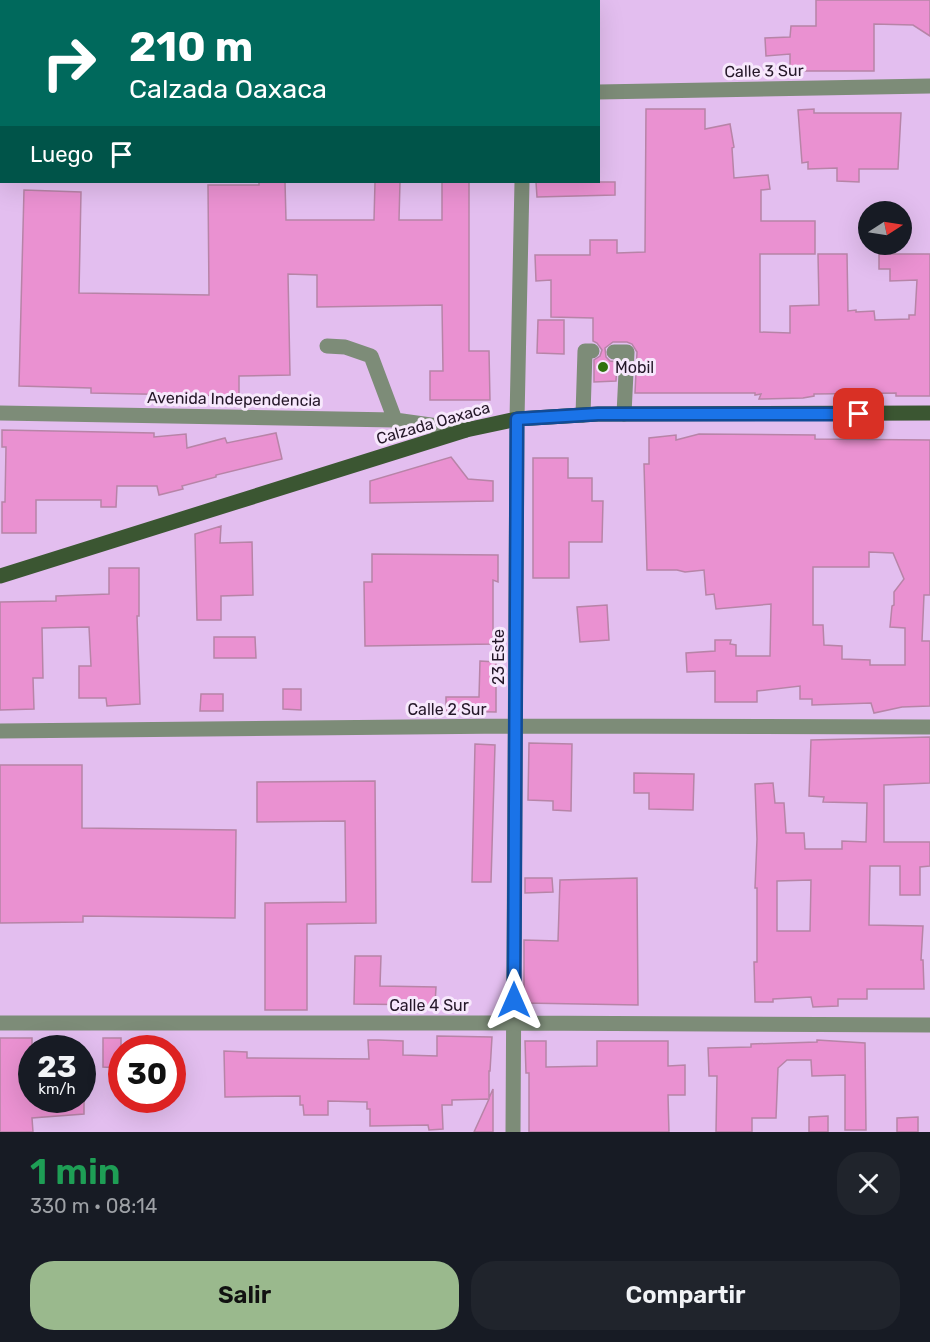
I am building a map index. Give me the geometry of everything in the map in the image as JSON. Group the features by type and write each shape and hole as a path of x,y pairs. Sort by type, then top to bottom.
{"main road":[{"name":"Calzada Oaxaca","path":"0,576 466,430 517,419 624,414 930,414"}],"street":[{"name":"Calle 3 Sur","path":"600,92 930,86"},
{"name":"23 Este","path":"513,1132 517,419 522,183"},
{"path":"327,346 345,347 371,356 395,420"},
{"path":"583,415 585,351 592,351"},
{"path":"614,352 627,352 624,414"},
{"name":"Avenida Independencia","path":"0,413 395,420 466,430"},
{"name":"Calle 2 Sur","path":"0,731 516,726 930,727"},
{"name":"Calle 4 Sur","path":"0,1023 930,1026"}],"building":[{"path":"816,0 930,0 930,36 913,25 874,24 874,71 790,71 790,54 766,56 765,38 790,37 791,26 816,26"},
{"path":"646,109 705,109 705,129 730,124 734,147 732,148 734,178 768,175 770,189 761,190 761,221 815,221 815,254 760,254 760,332 790,333 790,306 819,305 818,254 847,254 848,311 874,311 875,320 909,319 909,315 915,315 917,280 890,281 890,269 879,269 879,255 930,254 930,396 896,396 896,393 814,394 814,396 803,398 759,399 761,394 755,395 755,393 635,393 637,352 632,344 627,342 613,342 605,348 606,357 610,361 617,362 616,381 594,382 594,360 600,356 602,350 593,341 593,318 551,317 551,280 536,281 535,255 590,255 590,240 617,240 617,253 645,252"},
{"path":"814,109 814,113 901,113 898,169 859,169 859,182 837,181 837,168 808,169 808,162 802,163 798,110"},
{"path":"615,182 615,195 537,197 536,183"},
{"path":"259,183 285,183 286,220 374,220 375,183 400,183 399,220 442,220 442,183 469,183 469,351 489,351 490,400 430,400 430,371 443,371 442,305 317,307 317,275 288,274 290,375 239,376 239,396 91,393 91,388 19,386 24,190 81,192 79,293 209,295 208,185 259,185"},
{"path":"538,320 564,320 564,354 537,353"},
{"path":"2,430 154,433 154,437 186,434 187,448 225,438 227,443 276,433 282,459 216,475 216,477 182,486 183,489 159,495 157,486 117,486 116,507 101,507 101,500 36,500 36,533 2,533 6,447 2,447"},
{"path":"699,434 815,435 815,439 930,440 930,595 924,595 922,641 930,641 930,706 902,707 874,713 871,703 812,705 812,699 800,699 800,686 757,691 757,702 715,702 715,671 687,672 686,653 715,651 715,640 731,640 730,644 736,645 736,656 770,656 771,604 716,609 714,594 706,595 704,570 685,572 647,570 644,464 649,464 649,438 676,435 676,440","holes":["869,552 893,553 904,579 894,592 890,627 905,628 905,665 870,665 870,660 842,659 842,646 824,645 823,625 813,625 813,567 869,567"]},
{"path":"451,457 468,479 493,481 493,501 370,503 370,481"},
{"path":"533,458 568,458 568,478 592,478 592,501 603,501 602,542 569,542 569,578 533,578"},
{"path":"221,526 220,543 252,542 253,595 221,596 221,620 197,620 195,534"},
{"path":"372,554 498,555 498,582 493,580 493,644 365,646 364,582 372,582"},
{"path":"109,568 139,568 139,616 137,616 140,704 107,706 106,698 79,698 79,666 91,666 89,627 42,628 43,678 33,678 34,709 0,710 0,602 56,601 56,596 109,594"},
{"path":"607,605 609,640 580,642 577,607"},
{"path":"214,637 255,637 256,658 214,658"},
{"path":"480,661 496,662 496,712 446,711 446,697 479,697"},
{"path":"283,689 301,689 301,710 283,709"},
{"path":"201,694 223,694 223,711 200,711"},
{"path":"930,737 930,783 884,785 884,842 930,842 930,866 920,867 920,895 900,895 900,866 870,866 869,925 923,926 921,960 923,960 924,989 867,989 867,999 838,999 838,1006 813,1007 811,997 755,1002 757,839 755,784 773,783 775,803 784,803 786,833 804,833 805,849 842,849 842,841 866,842 867,803 823,802 824,797 809,796 811,740","holes":["811,880 810,931 777,931 777,881"]},
{"path":"529,743 572,744 571,811 553,810 553,801 528,800"},
{"path":"475,744 495,745 491,882 472,882"},
{"path":"0,765 82,765 82,828 236,830 235,918 83,916 83,922 0,923"},
{"path":"634,773 694,774 693,810 649,809 649,793 634,793"},
{"path":"375,781 376,923 307,924 307,1010 265,1010 265,903 346,902 345,821 257,822 257,782"},
{"path":"525,878 552,878 553,892 525,893"},
{"path":"637,878 638,1005 524,1003 524,940 558,941 560,880"},
{"path":"355,956 381,956 380,986 436,987 435,1005 354,1004"},
{"path":"437,1036 492,1037 489,1098 493,1089 493,1132 474,1132 489,1099 452,1100 452,1105 442,1105 443,1129 429,1130 428,1125 370,1126 370,1109 367,1109 367,1102 328,1101 328,1115 304,1115 303,1105 300,1105 300,1096 225,1097 224,1051 247,1052 247,1058 369,1059 368,1040 379,1040 403,1041 403,1055 437,1056"},
{"path":"0,1038 18,1038 18,1113 84,1114 32,1118 33,1132 0,1132"},
{"path":"103,1038 108,1038 108,1067 103,1067"},
{"path":"817,1040 865,1043 866,1130 845,1130 845,1075 812,1076 811,1060 787,1060 778,1068 776,1118 752,1118 752,1132 716,1132 717,1076 709,1076 708,1048 751,1047 751,1044 817,1042"},
{"path":"525,1041 546,1041 546,1067 597,1066 597,1041 668,1041 668,1066 685,1065 685,1095 668,1095 669,1132 529,1132 529,1073 526,1073"},
{"path":"828,1116 828,1132 809,1132 809,1117"},
{"path":"918,1117 918,1132 897,1132 897,1118"}],"place":[{"name":"Mobil","path":"603,367"}],"route":[{"path":"514,1000 517,419 598,414 859,414"}]}
